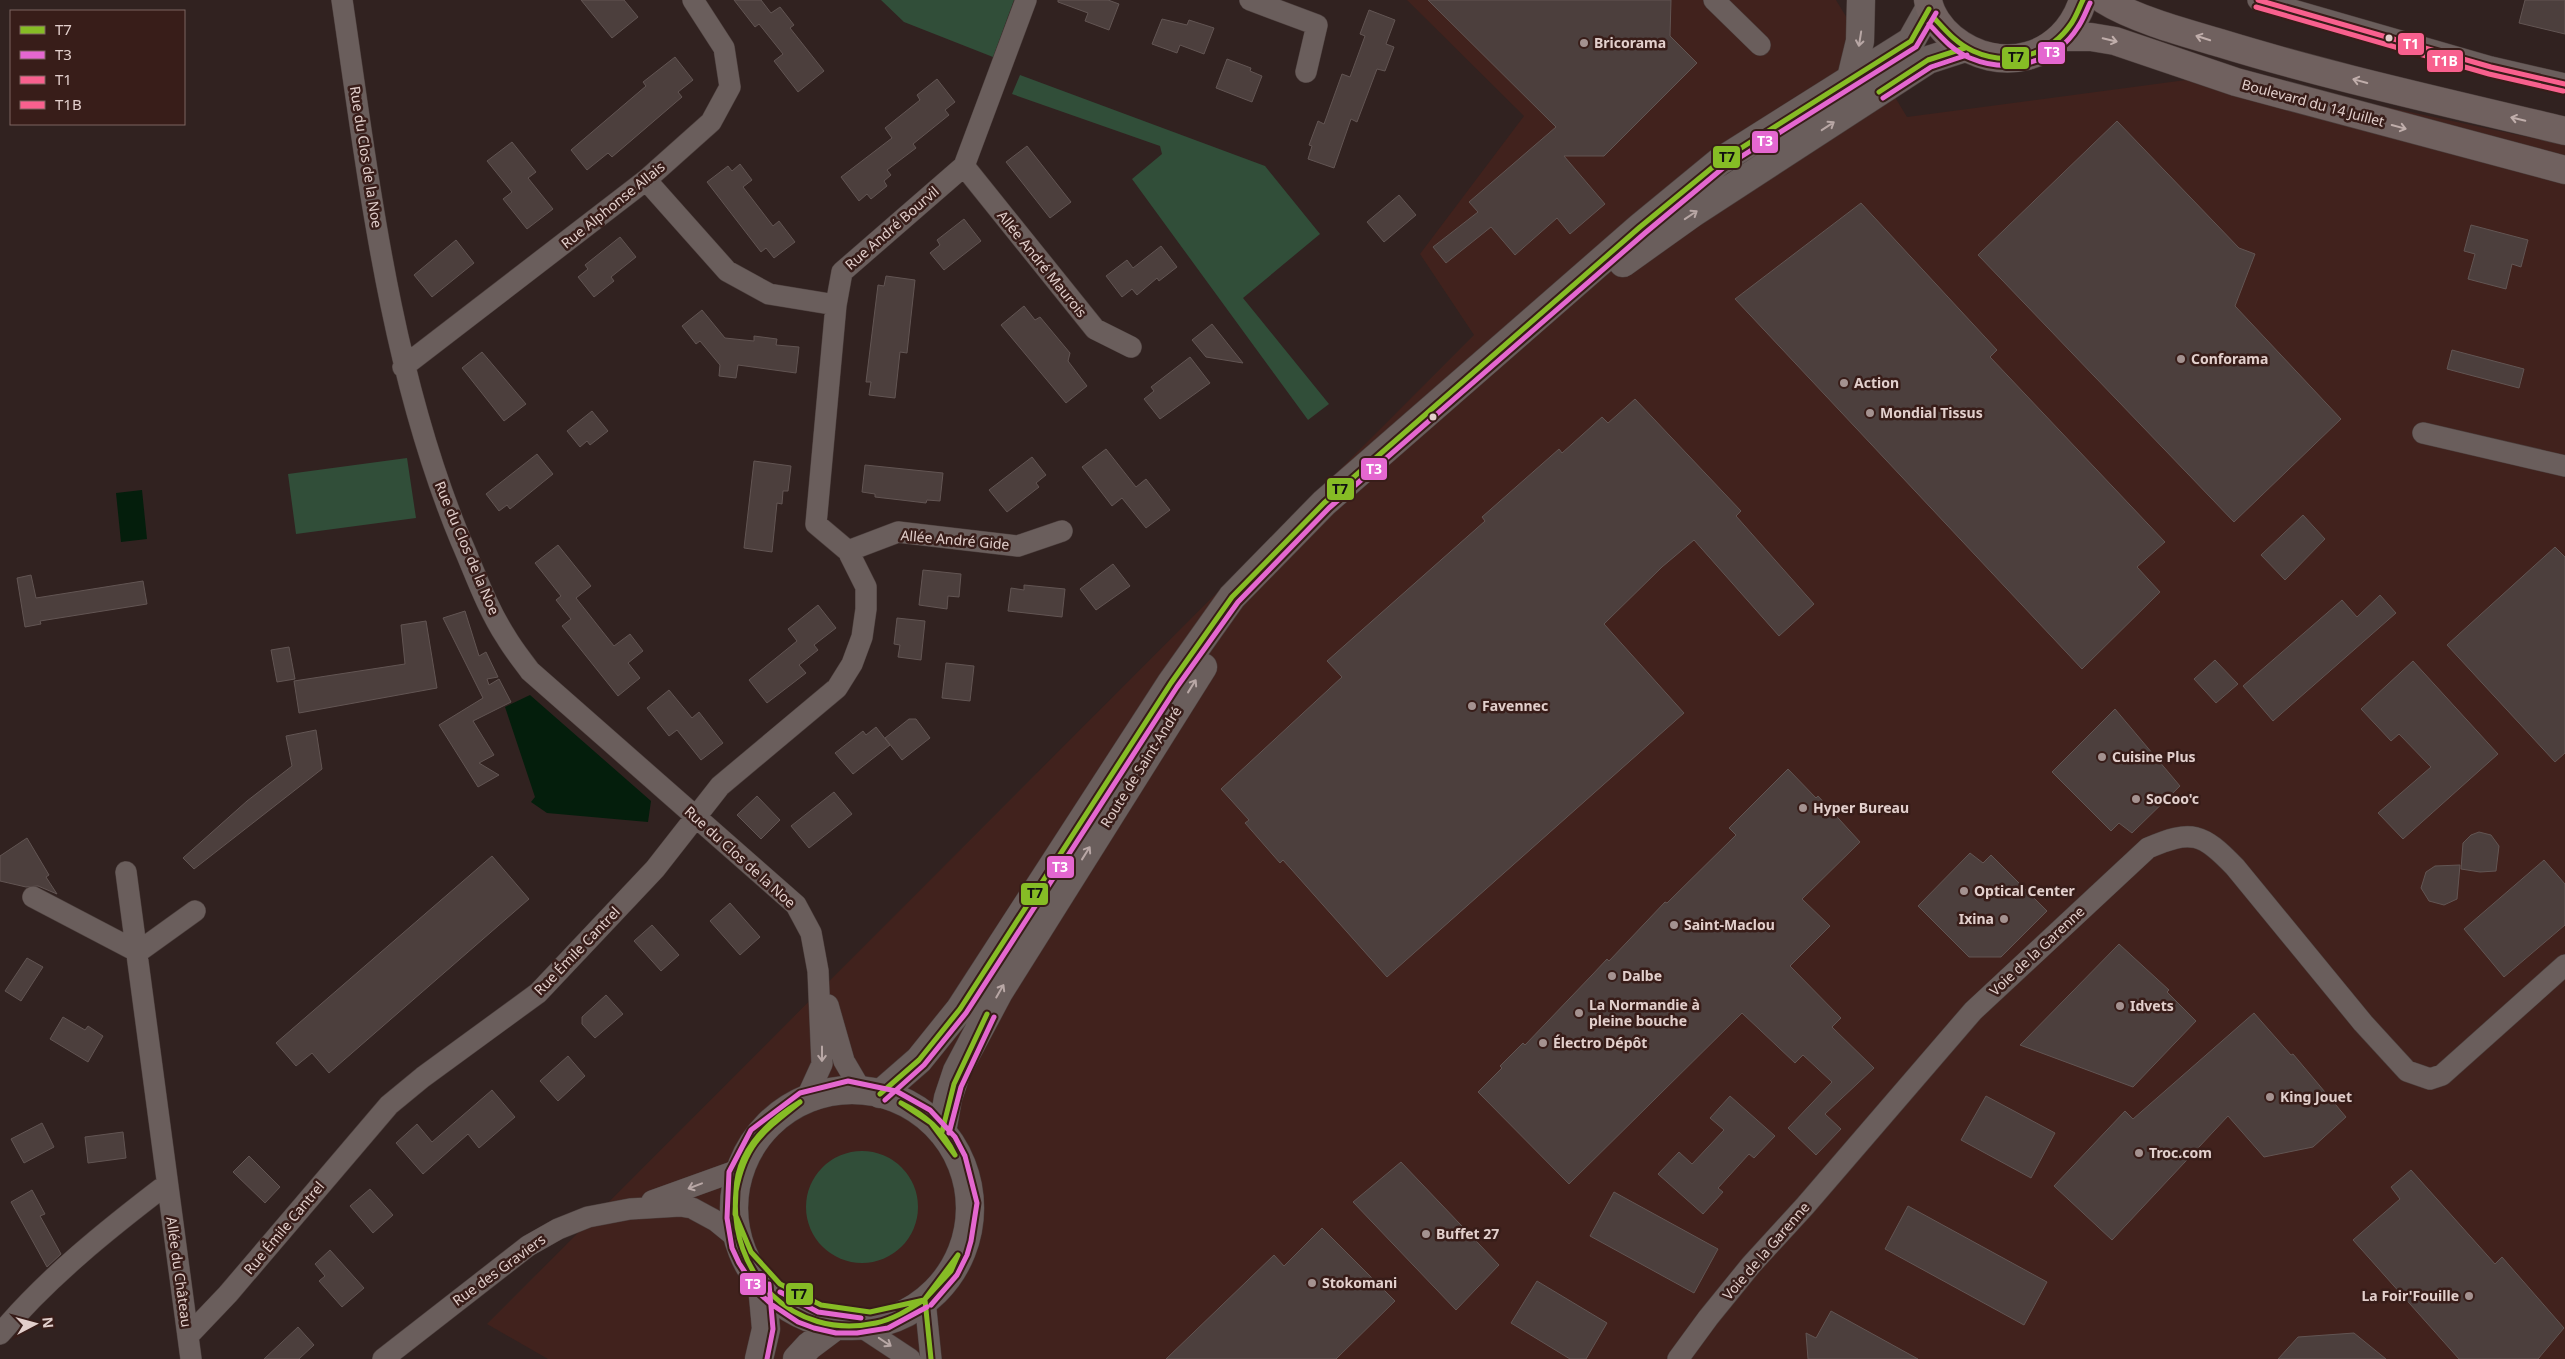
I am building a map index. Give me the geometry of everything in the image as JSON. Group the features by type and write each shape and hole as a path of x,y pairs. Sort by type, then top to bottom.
{"main road":[{"path":"1851,78 1860,41 1861,0"},
{"path":"1928,4 1948,34 1965,48 1983,56 2007,60 2030,56 2048,48 2061,37 2075,20 2083,0"},
{"path":"2104,0 2137,15 2245,51 2420,97 2565,131"},
{"name":"Route de Saint-André","path":"870,1092 919,1060 960,1009 1171,683 1232,597 1286,541 1324,504 1429,412 1640,228 1720,162 1911,41 1928,4"},
{"name":"Boulevard du 14 Juillet","path":"2061,37 2091,37 2116,42 2236,82 2565,170"},
{"name":"Route de Saint-André","path":"942,1132 948,1098 957,1071 999,992 1232,622 1282,560 1402,450 1572,302 1613,270 1693,214 1928,60 1965,48"},
{"path":"796,1359 809,1346 849,1326 891,1319 906,1313 925,1300 952,1270 967,1232 969,1211 964,1174 957,1156 942,1132 919,1111 900,1100 870,1092 842,1090 806,1099 786,1110 769,1123 756,1140 741,1168 736,1185 734,1212 738,1239 747,1263 762,1285 777,1300 796,1312 816,1321 849,1326"},
{"path":"759,1359 766,1329 762,1285"}],"street":[{"name":"Rue du Clos de la Noe","path":"342,0 366,165 403,367 442,494 478,581 504,636 530,671 796,905 811,933 818,971 844,1061 870,1092"},
{"name":"Rue Alphonse Allais","path":"403,367 646,180 711,122 730,87 724,48 693,0"},
{"name":"Rue André Bourvil","path":"848,551 816,524 836,305 842,272 964,166 1026,0"},
{"path":"1250,0 1317,25 1306,72"},
{"path":"1714,0 1760,45"},
{"path":"2258,0 2491,67 2565,84"},
{"name":"Allée André Maurois","path":"964,166 1094,329 1131,347"},
{"path":"646,180 727,271 769,294 836,305"},
{"path":"2423,433 2565,466"},
{"name":"Allée André Gide","path":"848,551 898,532 1018,546 1062,531"},
{"name":"Rue Émile Cantrel","path":"188,1336 228,1294 389,1105 423,1077 538,993 655,869 720,786 837,688 852,664 862,637 866,609 866,587 848,551"},
{"name":"Voie de la Garenne","path":"1678,1359 1751,1265 1805,1206 1973,1011 2148,848 2170,838 2195,836 2214,846 2240,873 2363,1023 2408,1071 2430,1079 2442,1075 2565,965"},
{"name":"Allée du Château","path":"126,872 191,1359"},
{"path":"33,897 138,952 195,911"},
{"name":"Rue du Clos de la Noe","path":"806,1099 822,1064 818,971"},
{"path":"630,1209 741,1168"},
{"path":"0,1334 21,1309 114,1224 167,1184"},
{"path":"630,1209 663,1206 692,1208 716,1221 738,1239"},
{"name":"Rue des Graviers","path":"383,1359 528,1246 558,1229 588,1217 630,1209"},
{"path":"925,1300 931,1359"},
{"path":"849,1326 910,1359"}],"shaded area":[{"path":"881,0 1014,0 993,57 904,22"},
{"path":"1407,0 1836,0 1907,117 2231,74 2565,145 2565,1359 548,1359 487,1324 1474,335 1420,254 1524,116"},
{"path":"1020,75 1265,166 1320,234 1243,298 1329,404 1308,420 1132,179 1162,154 1160,146 1012,94"},
{"path":"407,458 416,518 296,534 288,474"},
{"path":"142,490 147,539 121,542 116,493"},
{"path":"530,695 651,801 648,822 547,813 531,802 535,797 505,707"},
{"path":"862,1151 873,1152 883,1156 901,1168 913,1186 917,1196 917,1218 913,1228 901,1246 883,1258 873,1262 862,1263 851,1262 841,1258 823,1246 811,1228 807,1218 806,1207 807,1196 811,1186 823,1168 841,1156 851,1152"}],"building":[{"path":"581,0 624,0 638,17 612,38"},
{"path":"734,0 761,0 771,13 780,7 794,25 790,28 824,71 798,92 774,61 783,54 759,24 755,27"},
{"path":"1058,0 1108,0 1119,4 1109,30 1085,21 1088,13 1058,2"},
{"path":"1428,0 1671,0 1670,36 1697,63 1604,156 1564,156 1605,204 1570,234 1557,218 1515,255 1491,227 1446,263 1433,247 1478,212 1469,202 1556,127"},
{"path":"2525,0 2565,0 2565,34 2519,23"},
{"path":"1369,10 1395,20 1386,44 1394,47 1385,71 1377,69 1357,122 1351,119 1334,168 1308,159 1312,146 1309,145 1318,121 1324,124 1342,74 1350,77 1365,36 1360,34"},
{"path":"1162,19 1187,25 1189,20 1214,28 1204,54 1180,45 1177,53 1152,44"},
{"path":"675,57 693,80 678,92 682,97 612,157 608,153 587,170 571,150 646,86 643,82"},
{"path":"1227,59 1251,68 1250,71 1262,76 1252,102 1216,88"},
{"path":"937,79 955,102 945,110 949,115 913,144 916,148 887,170 891,175 884,181 887,186 871,199 867,194 859,201 841,177 892,138 885,128 920,100 917,95"},
{"name":"Conforama","path":"2117,121 2239,248 2255,254 2235,306 2341,419 2234,522 1978,255"},
{"path":"512,142 536,172 528,178 553,209 527,229 503,199 512,192 487,161"},
{"path":"1027,146 1071,202 1050,218 1006,162"},
{"path":"740,164 752,180 743,187 773,226 779,221 795,242 774,258 766,248 761,252 707,182 728,166 732,171"},
{"path":"1399,195 1416,215 1384,242 1367,222"},
{"path":"1861,203 1997,350 1990,357 2165,542 2137,567 2160,592 2082,669 1735,299"},
{"path":"964,219 981,241 944,270 930,253 940,245 937,240"},
{"path":"2471,225 2528,240 2521,267 2512,264 2506,289 2468,279 2475,254 2464,251"},
{"path":"620,237 636,257 611,277 614,281 594,297 578,277 588,269 585,265"},
{"path":"456,240 474,263 432,297 414,275"},
{"path":"1161,246 1177,267 1159,281 1157,278 1137,295 1132,289 1122,297 1106,276 1127,260 1133,268"},
{"path":"886,276 915,280 907,353 900,352 895,398 869,395 871,382 866,382 878,285 884,286"},
{"path":"1024,306 1035,320 1040,317 1070,353 1068,361 1087,386 1066,403 1001,325"},
{"path":"702,310 725,338 754,341 754,336 777,339 776,345 799,347 796,373 738,365 736,378 719,376 720,365 700,341 696,344 682,326"},
{"path":"1212,324 1243,363 1206,357 1192,340"},
{"path":"2452,350 2524,369 2519,388 2447,369"},
{"path":"482,352 526,404 504,421 462,368"},
{"path":"1190,357 1210,383 1160,419 1144,399 1154,391 1151,387"},
{"name":"Favennec","path":"1635,399 1741,511 1736,516 1814,604 1779,636 1694,540 1662,567 1604,624 1684,713 1387,977 1283,860 1280,863 1245,823 1249,820 1221,789 1342,677 1327,661 1485,521 1482,517 1559,449 1562,453 1602,417 1608,423"},
{"path":"592,411 608,431 590,445 587,441 580,447 567,431"},
{"path":"1106,449 1136,487 1146,479 1170,510 1146,528 1122,498 1112,506 1082,467"},
{"path":"537,454 553,474 510,509 507,505 499,511 486,494"},
{"path":"1032,457 1046,475 1036,483 1039,487 1007,512 989,490"},
{"path":"754,461 791,466 788,491 783,491 782,504 777,503 772,552 744,548"},
{"path":"865,465 943,473 940,501 927,500 926,503 875,497 875,494 862,492"},
{"path":"2303,515 2325,539 2285,580 2261,555"},
{"path":"558,545 591,586 576,598 614,646 630,634 643,651 628,663 640,678 618,696 562,626 571,619 556,600 561,596 535,563"},
{"path":"2555,547 2565,557 2565,753 2555,762 2447,645"},
{"path":"1113,564 1130,586 1096,610 1080,589"},
{"path":"923,570 961,574 959,597 948,596 947,609 919,605"},
{"path":"31,575 36,598 143,581 147,604 40,621 41,624 25,627 17,578"},
{"path":"1024,585 1065,589 1062,617 1008,611 1011,588 1024,590"},
{"path":"2380,595 2396,613 2273,721 2243,686 2342,600 2357,617"},
{"path":"818,605 836,628 814,645 818,650 799,665 806,673 767,703 749,680 797,641 788,629"},
{"path":"465,611 479,656 486,652 498,677 487,679 489,685 499,679 511,702 473,721 494,755 479,763 499,775 478,787 439,725 483,698 443,618"},
{"path":"897,618 925,621 921,660 898,657 900,645 894,644"},
{"path":"426,621 437,688 299,713 294,681 405,664 401,625"},
{"path":"289,647 295,679 277,682 271,650"},
{"path":"2215,660 2238,684 2216,703 2194,679"},
{"path":"2413,661 2498,754 2403,839 2378,813 2431,767 2399,734 2391,741 2361,709"},
{"path":"946,663 974,666 970,701 942,698"},
{"path":"669,690 692,718 699,712 723,743 701,760 677,730 669,736 647,708"},
{"path":"2115,709 2180,786 2132,833 2119,823 2111,831 2052,772"},
{"path":"909,719 916,719 930,738 902,760 885,738"},
{"path":"876,727 890,745 853,774 835,753 863,731 866,735"},
{"path":"316,730 322,769 194,869 183,858 247,801 292,766 286,736"},
{"path":"1788,769 1816,798 1818,796 1860,842 1802,899 1830,926 1790,966 1841,1018 1832,1027 1874,1068 1825,1114 1841,1129 1816,1155 1788,1128 1832,1082 1803,1055 1795,1063 1742,1013 1569,1184 1478,1092 1502,1068 1500,1066 1523,1043 1525,1045 1607,959 1609,961 1665,902 1667,903 1736,835 1729,828"},
{"path":"834,792 852,814 809,848 791,826"},
{"path":"757,796 780,820 761,839 737,815"},
{"path":"2479,832 2491,835 2499,846 2496,871 2480,872 2461,869 2463,843 2471,835"},
{"path":"27,838 49,875 46,877 57,894 38,886 26,887 0,881 0,856"},
{"path":"1970,853 1983,863 1991,855 2047,911 2001,957 1969,957 1918,906"},
{"path":"492,856 529,899 329,1073 312,1053 296,1066 276,1043"},
{"path":"2544,860 2565,884 2565,925 2504,977 2464,929"},
{"path":"2460,865 2457,899 2444,905 2429,901 2421,888 2426,872 2435,866"},
{"path":"730,903 760,937 740,955 710,921"},
{"path":"652,925 679,955 661,971 634,941"},
{"name":"Idvets","path":"2119,944 2169,990 2167,992 2196,1021 2133,1087 2020,1045"},
{"path":"27,958 43,967 21,1001 5,991"},
{"path":"606,995 623,1014 595,1038 582,1024 582,1017"},
{"path":"2254,1013 2291,1055 2293,1054 2346,1117 2313,1147 2264,1157 2228,1116 2112,1240 2054,1186 2125,1111 2133,1119"},
{"path":"63,1017 85,1030 88,1026 103,1036 88,1062 50,1039"},
{"path":"568,1056 585,1076 558,1101 540,1081"},
{"path":"492,1090 515,1117 479,1148 468,1134 423,1174 396,1143 417,1124 432,1142"},
{"path":"1730,1096 1775,1136 1754,1158 1749,1154 1718,1188 1723,1192 1703,1214 1658,1174 1679,1152 1692,1164 1724,1130 1710,1118"},
{"path":"1986,1096 2055,1133 2031,1178 1961,1140"},
{"path":"42,1123 54,1147 24,1163 11,1139"},
{"path":"123,1132 126,1158 88,1163 85,1137"},
{"path":"249,1156 280,1187 265,1203 233,1172"},
{"name":"Buffet 27","path":"1401,1162 1499,1265 1456,1310 1353,1202"},
{"name":"La Foir'Fouille","path":"2411,1170 2495,1264 2502,1257 2564,1328 2538,1359 2459,1359 2353,1240 2400,1199 2391,1187"},
{"path":"370,1189 393,1215 373,1233 350,1206"},
{"path":"32,1190 45,1214 40,1216 61,1254 47,1267 11,1202"},
{"path":"1614,1192 1718,1249 1694,1293 1590,1236"},
{"path":"1908,1206 2047,1282 2024,1325 1885,1249"},
{"name":"Stokomani","path":"1322,1228 1395,1301 1336,1359 1166,1359 1274,1255 1284,1266"},
{"path":"330,1250 364,1288 342,1307 319,1281 325,1276 315,1264"},
{"path":"1537,1281 1607,1323 1586,1359 1570,1359 1511,1323"},
{"path":"1831,1311 1918,1359 1808,1359 1806,1333 1816,1338"},
{"path":"298,1327 314,1345 299,1359 264,1359"},
{"path":"2354,1333 2386,1359 2278,1359 2298,1337"}],"transit line":[{"name":"T7","path":"1935,19 1957,41 1973,51 1986,56 2014,58 2040,51 2062,35 2071,24 2083,0"},
{"name":"T1","path":"2258,0 2491,67 2565,84"},
{"name":"T3","path":"1929,24 1953,48 1970,58 1985,63 2015,65 2030,62 2057,50 2078,27 2090,3"},
{"name":"T1B","path":"2256,7 2489,74 2563,91"},
{"name":"T7","path":"880,1094 919,1060 960,1009 1171,683 1232,597 1324,503 1640,227 1719,162 1911,41 1929,9"},
{"name":"T3","path":"885,1100 924,1065 966,1013 1177,687 1238,602 1329,508 1645,233 1723,168 1916,47 1936,13"},
{"name":"T7","path":"1879,92 1928,60 1965,48"},
{"name":"T3","path":"1883,98 1931,67 1967,55"},
{"name":"T7","path":"942,1132 954,1084 987,1014"},
{"name":"T3","path":"949,1133 961,1087 994,1017"},
{"name":"T3","path":"927,1307 888,1328 857,1333 836,1333 798,1322 771,1304 758,1292 739,1263 732,1248 727,1218 729,1172 751,1130 800,1093 848,1081 896,1091 930,1110 955,1137 965,1156 977,1203 967,1255 957,1275 931,1305"},
{"name":"T7","path":"736,1191 742,1163 756,1139 776,1119 800,1102"},
{"name":"T7","path":"736,1191 745,1161 758,1139 776,1121 800,1102"},
{"name":"T7","path":"901,1103 932,1124 945,1138 955,1155"},
{"name":"T7","path":"901,1103 931,1123 955,1155"},
{"name":"T7","path":"736,1191 735,1214 751,1252 780,1284 821,1305 870,1312 924,1300"},
{"name":"T7","path":"736,1191 736,1221 743,1249 755,1274 772,1294 793,1311 818,1322 846,1326 883,1321 901,1314 924,1300"},
{"name":"T7","path":"925,1299 958,1255"},
{"name":"T7","path":"925,1299 951,1271 958,1255"},
{"name":"T3","path":"767,1359 773,1329 769,1284"},
{"name":"T3","path":"780,1292 818,1312 861,1318"},
{"name":"T7","path":"925,1300 931,1359"}],"place":[{"name":"Bricorama","path":"1584,43"},
{"name":"Conforama","path":"2181,359"},
{"name":"Action","path":"1844,383"},
{"name":"Mondial Tissus","path":"1870,413"},
{"name":"Favennec","path":"1472,706"},
{"name":"Cuisine Plus","path":"2102,757"},
{"name":"SoCoo'c","path":"2136,799"},
{"name":"Hyper Bureau","path":"1803,808"},
{"name":"Optical Center","path":"1964,891"},
{"name":"Ixina","path":"2004,919"},
{"name":"Saint-Maclou","path":"1674,925"},
{"name":"Dalbe","path":"1612,976"},
{"name":"Idvets","path":"2120,1006"},
{"name":"La Normandie à pleine bouche","path":"1579,1013"},
{"name":"Électro Dépôt","path":"1543,1043"},
{"name":"King Jouet","path":"2270,1097"},
{"name":"Troc.com","path":"2139,1153"},
{"name":"Buffet 27","path":"1426,1234"},
{"name":"Stokomani","path":"1312,1283"},
{"name":"La Foir'Fouille","path":"2469,1296"}]}
